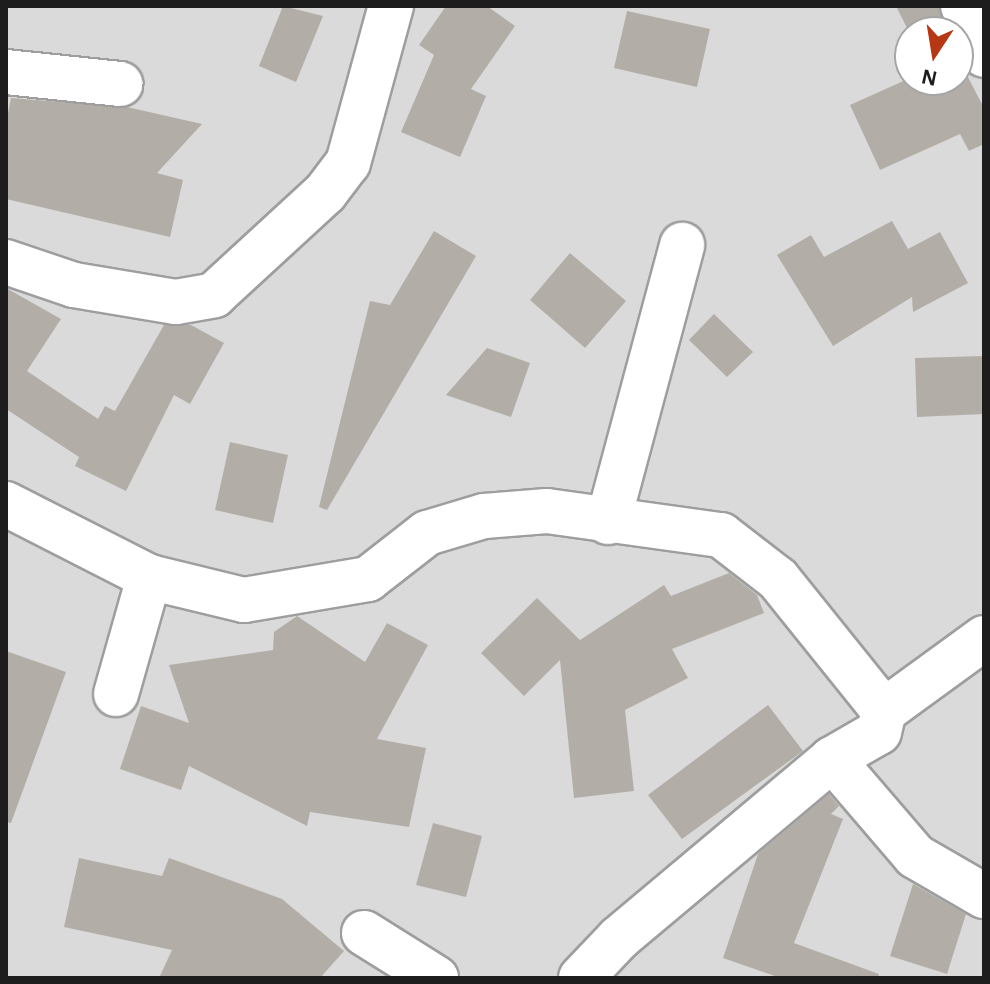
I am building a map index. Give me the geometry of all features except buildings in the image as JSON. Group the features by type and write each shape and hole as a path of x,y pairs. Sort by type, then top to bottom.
{"street":[{"path":"6,262 74,285 176,302 214,295 325,193 348,163 391,6"},
{"path":"963,6 984,55"},
{"path":"6,72 120,84"},
{"path":"608,522 682,245"},
{"path":"6,504 149,577 244,600 368,579 427,533 484,516 547,511 608,522 721,535 778,579 884,711"},
{"path":"116,694 149,577"},
{"path":"581,978 619,938 832,759 879,732 884,711 984,638"},
{"path":"832,759 915,856 984,896"},
{"path":"364,933 436,978"}],"shaded area":[{"path":"6,6 984,6 984,978 6,978"}]}
